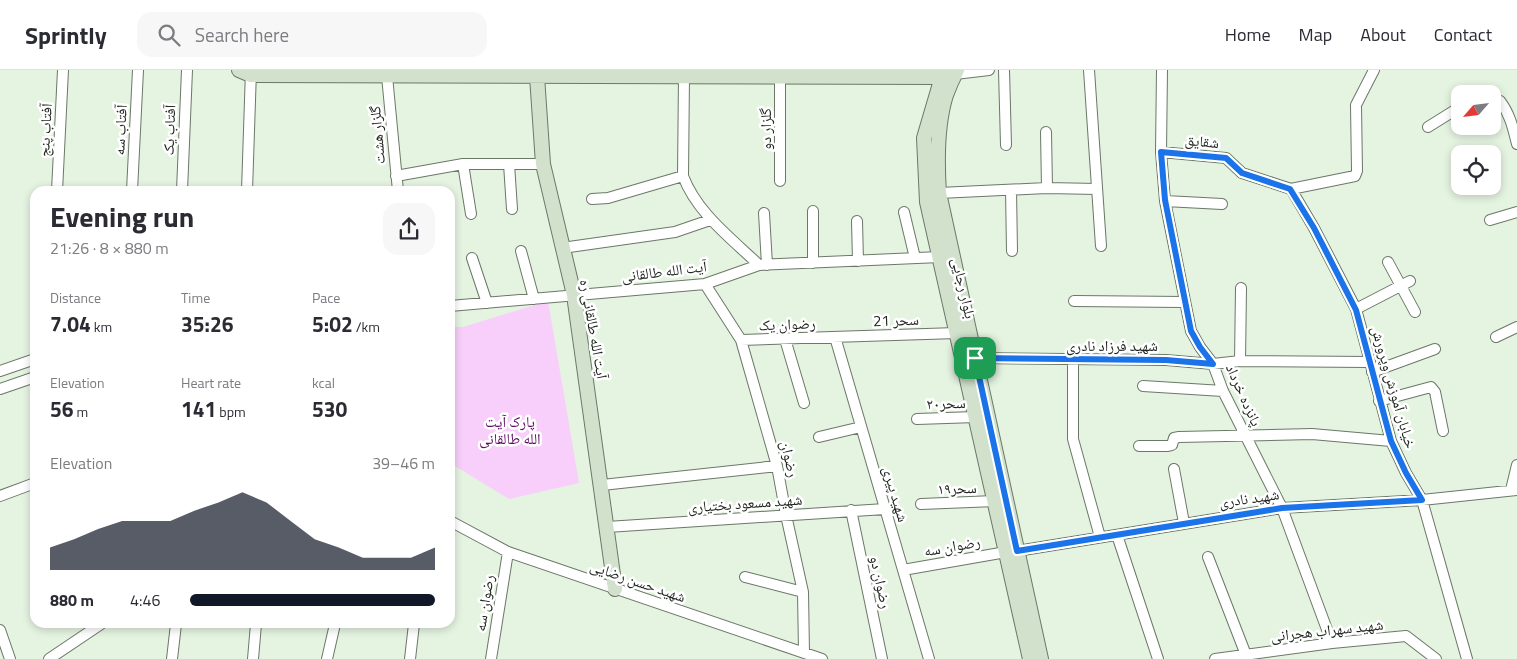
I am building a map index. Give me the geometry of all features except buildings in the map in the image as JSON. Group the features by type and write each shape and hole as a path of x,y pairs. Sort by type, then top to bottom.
{"street":[{"name":"آفتاب پنج","path":"57,186 63,70"},
{"name":"آفتاب سه","path":"132,186 138,70"},
{"name":"آفتاب یک","path":"182,186 187,70"},
{"path":"247,186 247,72 380,74 662,73 684,76 736,73 780,76 842,73 949,73 988,70"},
{"path":"1004,70 1006,145"},
{"path":"1089,70 1101,246"},
{"name":"پانزده خرداد","path":"1162,70 1161,152 1165,200 1191,331 1213,364 1223,391 1282,508 1332,643"},
{"path":"1290,189 1354,176 1357,171 1356,105 1374,70"},
{"name":"آیت الله طالقانی ره","path":"537,73 543,164 574,295 616,589"},
{"name":"بلوار رجایی","path":"949,73 939,138 939,193 975,358 1031,659"},
{"name":"بلوار رجایی","path":"949,73 924,138 927,202 995,501 1012,551"},
{"name":"گلزار هشت","path":"380,74 397,186"},
{"path":"684,76 683,176 688,192 710,220 763,265"},
{"name":"گلزار دو","path":"780,76 780,181"},
{"path":"1501,102 1510,117 1517,144"},
{"path":"1428,127 1451,113"},
{"path":"1046,132 1047,188"},
{"name":"شقایق","path":"1161,152 1226,158 1242,173 1290,189"},
{"path":"396,176 464,164 543,164"},
{"path":"464,164 471,214"},
{"path":"509,164 512,209"},
{"path":"592,199 608,198 683,176"},
{"path":"939,193 1047,188 1098,189"},
{"name":"خیابان آموزش وپرورش","path":"1290,189 1314,228 1356,310 1391,441 1406,473 1422,500 1467,659"},
{"path":"1011,190 1012,251"},
{"path":"1165,200 1222,204"},
{"path":"812,211 813,263"},
{"path":"904,212 915,258"},
{"path":"1490,220 1517,212"},
{"path":"763,265 764,213"},
{"path":"562,248 675,232 710,220"},
{"path":"857,221 858,261"},
{"path":"521,251 534,299"},
{"name":"آیت الله طالقانی","path":"455,306 705,284 763,265 940,257"},
{"path":"472,258 486,303"},
{"path":"1388,262 1406,283 1415,312"},
{"path":"1356,310 1406,283"},
{"name":"رضوان","path":"705,284 741,340 777,466 803,592 804,653"},
{"path":"1240,361 1241,288"},
{"path":"1074,301 1184,302"},
{"path":"1496,337 1517,327"},
{"name":"سحر 21","path":"835,337 957,333"},
{"name":"رضوان یک","path":"741,340 835,337"},
{"name":"شهید پیری","path":"835,337 929,659"},
{"path":"785,339 804,403"},
{"path":"1371,367 1435,349"},
{"name":"شهید فرزاد نادری","path":"975,358 1166,360 1213,364 1240,361 1371,367"},
{"path":"1073,360 1073,439 1100,537"},
{"path":"0,371 30,361"},
{"path":"0,390 30,379"},
{"path":"1143,386 1223,391"},
{"path":"1379,401 1431,387 1435,392 1443,432"},
{"name":"سحر۲۰","path":"916,419 976,417"},
{"path":"819,437 861,427"},
{"path":"1139,446 1168,446 1172,445 1174,438 1179,437 1312,434 1391,441"},
{"path":"1514,490 1517,465"},
{"path":"602,485 777,466"},
{"path":"1174,469 1184,523"},
{"path":"0,496 30,485"},
{"name":"شهید نادری","path":"1012,551 1282,508 1422,500 1514,490"},
{"name":"سحر۱۹","path":"921,504 995,501"},
{"name":"شهید مسعود بختیاری","path":"607,527 885,508"},
{"name":"رضوان دو","path":"851,510 882,659"},
{"name":"شهید حسن رضایی","path":"455,523 508,552 822,659"},
{"path":"1117,535 1158,659"},
{"name":"رضوان سه","path":"903,570 1012,551"},
{"name":"رضوان سه","path":"491,659 508,552"},
{"path":"1208,557 1246,655"},
{"path":"745,577 803,592"},
{"path":"48,659 95,628"},
{"path":"172,659 176,628"},
{"path":"253,659 256,628"},
{"path":"327,659 334,628"},
{"path":"410,659 414,628"},
{"path":"0,630 10,659"},
{"name":"شهید سهراب هجرانی","path":"1215,659 1332,643 1406,636 1436,659"}],"green space":[{"name":"پارک آیت الله طالقانی","path":"548,301 579,483 509,499 455,466 455,327 463,327"}],"route":[{"path":"1161,152 1226,158 1242,173 1290,189 1314,228 1356,310 1391,441 1406,473 1422,500 1282,508 1017,551 975,358 1102,361 1166,360 1213,364 1191,331 1165,200 1161,152"}]}
